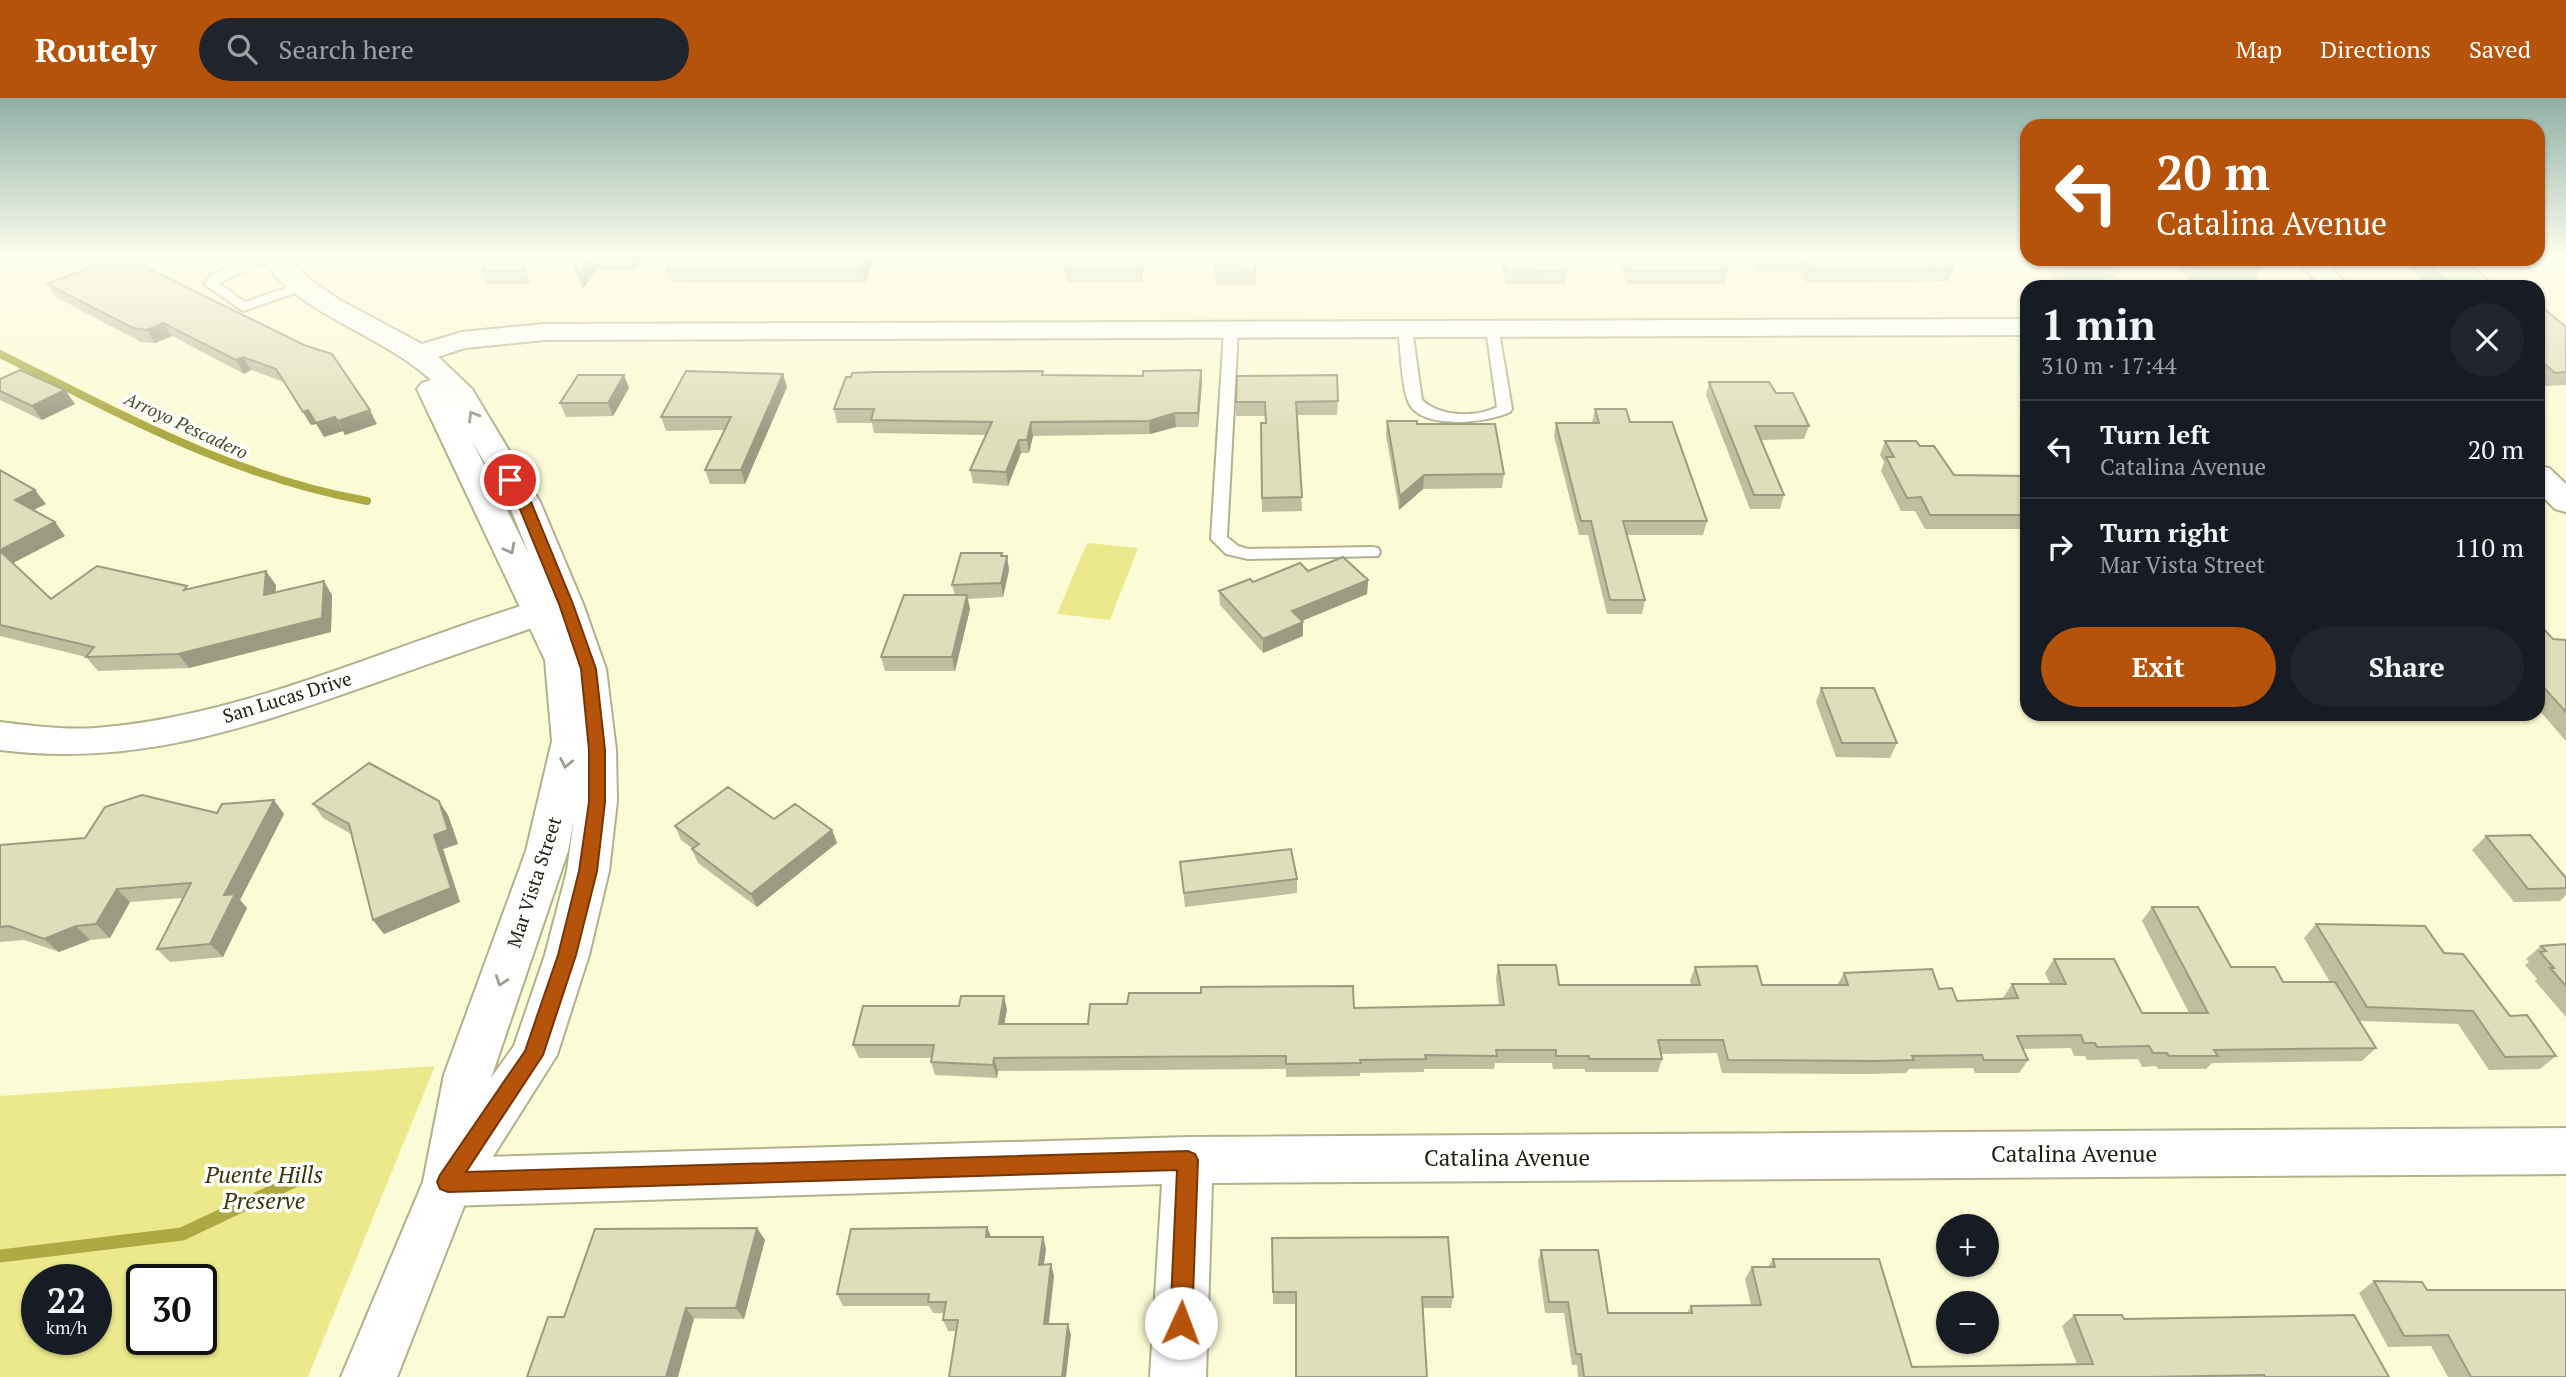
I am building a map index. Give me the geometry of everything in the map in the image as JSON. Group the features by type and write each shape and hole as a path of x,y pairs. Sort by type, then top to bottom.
{"street":[{"name":"Mar Vista Street","path":"346,315 419,354 457,389 524,502 554,608 564,660 571,741 547,851 468,1075 448,1182 369,1377"},
{"path":"419,354 462,340 544,332 2020,327"},
{"path":"2545,483 2566,502"},
{"name":"Mar Vista Street","path":"448,1182 534,1055 567,955 588,871 597,802 597,750 588,669 554,608"},
{"name":"San Lucas Drive","path":"0,736 27,741 134,739 254,711 554,608"},
{"name":"Catalina Avenue","path":"448,1182 1188,1160 2566,1151"},
{"path":"1178,1377 1188,1160"}],"lane":[{"path":"1405,329 1415,401 1420,409 1430,414 1486,418 1505,409 1493,329"},
{"path":"1231,330 1219,539 1232,550 1248,554 1372,552"}],"green space":[{"path":"1087,543 1138,548 1110,620 1057,614"},
{"name":"Puente Hills Preserve","path":"435,1066 308,1377 0,1377 0,1096"}],"building":[{"path":"107,315 242,315 304,345 332,354 370,410 338,421 335,417 316,423 308,410 303,412 276,369 243,357 236,360 163,323 147,330 133,328"},
{"path":"2545,315 2551,315 2566,327 2566,372 2555,373 2545,364"},
{"path":"20,370 65,390 32,406 0,391 0,379"},
{"path":"1201,370 1198,413 1175,413 1149,421 1031,422 1027,440 1019,440 1006,472 970,470 992,422 871,420 874,409 834,409 846,377 851,377 852,373 1043,371 1042,375 1143,376 1143,371"},
{"path":"686,371 783,374 741,470 705,470 731,417 661,417"},
{"path":"578,375 624,375 608,403 560,403"},
{"path":"1337,375 1338,401 1296,402 1302,497 1262,498 1261,423 1266,423 1265,402 1236,402 1237,376"},
{"path":"1709,382 1769,382 1776,393 1793,393 1809,426 1755,426 1784,495 1754,495"},
{"path":"1595,409 1626,409 1630,422 1672,422 1707,521 1623,521 1645,600 1610,600 1591,521 1581,521 1556,423 1599,423"},
{"path":"1387,421 1417,421 1417,424 1495,424 1504,474 1424,475 1400,496"},
{"path":"1885,441 1916,441 1920,446 1934,446 1954,475 2020,476 2020,515 1930,515 1921,497 1907,498 1886,457 1894,457"},
{"path":"0,470 35,490 15,500 55,522 0,550"},
{"path":"0,551 51,599 97,566 187,586 184,590 266,571 264,595 324,581 322,618 178,654 86,657 94,647 0,625"},
{"path":"961,553 1002,553 1001,556 1007,556 1001,583 952,585"},
{"path":"1343,557 1368,580 1292,611 1303,622 1263,639 1219,591 1250,579 1253,582 1300,563 1308,571"},
{"path":"904,595 967,595 952,657 881,657"},
{"path":"2545,630 2553,639 2566,640 2566,712 2545,689"},
{"path":"1821,688 1874,688 1897,743 1842,743"},
{"path":"369,763 439,801 448,830 434,835 451,888 373,920 349,824 313,804"},
{"path":"728,787 774,819 795,804 832,830 751,894 692,849 699,844 675,826"},
{"path":"142,795 217,813 222,804 274,800 224,895 235,894 210,944 157,949 191,883 117,889 96,924 76,926 44,939 9,926 0,927 0,845 85,838 105,807"},
{"path":"2530,835 2566,878 2566,888 2528,889 2486,836"},
{"path":"1291,849 1297,879 1184,893 1180,862"},
{"path":"2152,907 2198,907 2231,967 2275,967 2283,982 2335,982 2376,1048 2214,1050 2218,1056 2169,1056 2167,1053 2153,1053 2149,1046 2097,1047 2095,1043 2084,1043 2081,1035 2017,1036 2028,1060 1984,1060 1982,1055 1912,1056 1914,1060 1876,1061 1728,1060 1723,1040 1658,1040 1662,1059 1589,1059 1589,1056 1556,1056 1556,1050 1496,1050 1497,1056 1425,1055 1426,1059 1360,1060 1361,1063 1286,1064 1286,1056 994,1058 993,1065 931,1062 934,1045 853,1045 863,1006 959,1006 961,996 1004,996 999,1024 1088,1024 1090,1004 1127,1004 1129,993 1201,993 1201,987 1353,986 1354,1008 1504,1005 1498,965 1556,965 1559,985 1700,985 1695,967 1757,966 1762,985 1848,985 1844,973 1932,969 1939,989 1952,988 1957,1001 2018,998 2012,984 2066,984 2054,959 2114,959 2142,1013 2208,1013"},
{"path":"2316,924 2425,926 2444,953 2463,954 2510,1016 2527,1015 2556,1056 2505,1057 2473,1011 2367,1007"},
{"path":"2566,944 2566,986 2540,952 2546,951 2541,946"},
{"path":"987,1227 986,1237 1043,1237 1039,1265 1051,1264 1044,1324 1068,1324 1062,1377 949,1377 958,1320 943,1320 946,1302 928,1302 929,1294 837,1294 851,1229"},
{"path":"757,1228 736,1308 686,1308 666,1377 527,1377 548,1317 564,1317 595,1229"},
{"path":"1448,1237 1453,1297 1422,1297 1427,1377 1296,1377 1296,1292 1273,1292 1272,1238"},
{"path":"1541,1250 1598,1250 1608,1313 1692,1313 1691,1306 1761,1305 1752,1267 1775,1267 1773,1259 1879,1259 1912,1367 2093,1364 2074,1315 2122,1315 2124,1319 2354,1315 2389,1377 1584,1377 1581,1354 1576,1354 1568,1302 1549,1302"},
{"path":"2374,1281 2422,1282 2427,1290 2566,1290 2566,1377 2471,1377 2448,1335 2404,1336"}],"waterway":[{"name":"Arroyo Pescadero","path":"0,354 134,421 223,460 317,490 367,501"},
{"path":"0,1256 182,1234 309,1174"}],"route":[{"path":"510,480 524,502 566,604 588,669 597,750 597,802 588,871 567,955 534,1055 448,1182 1188,1160 1181,1323"}]}
